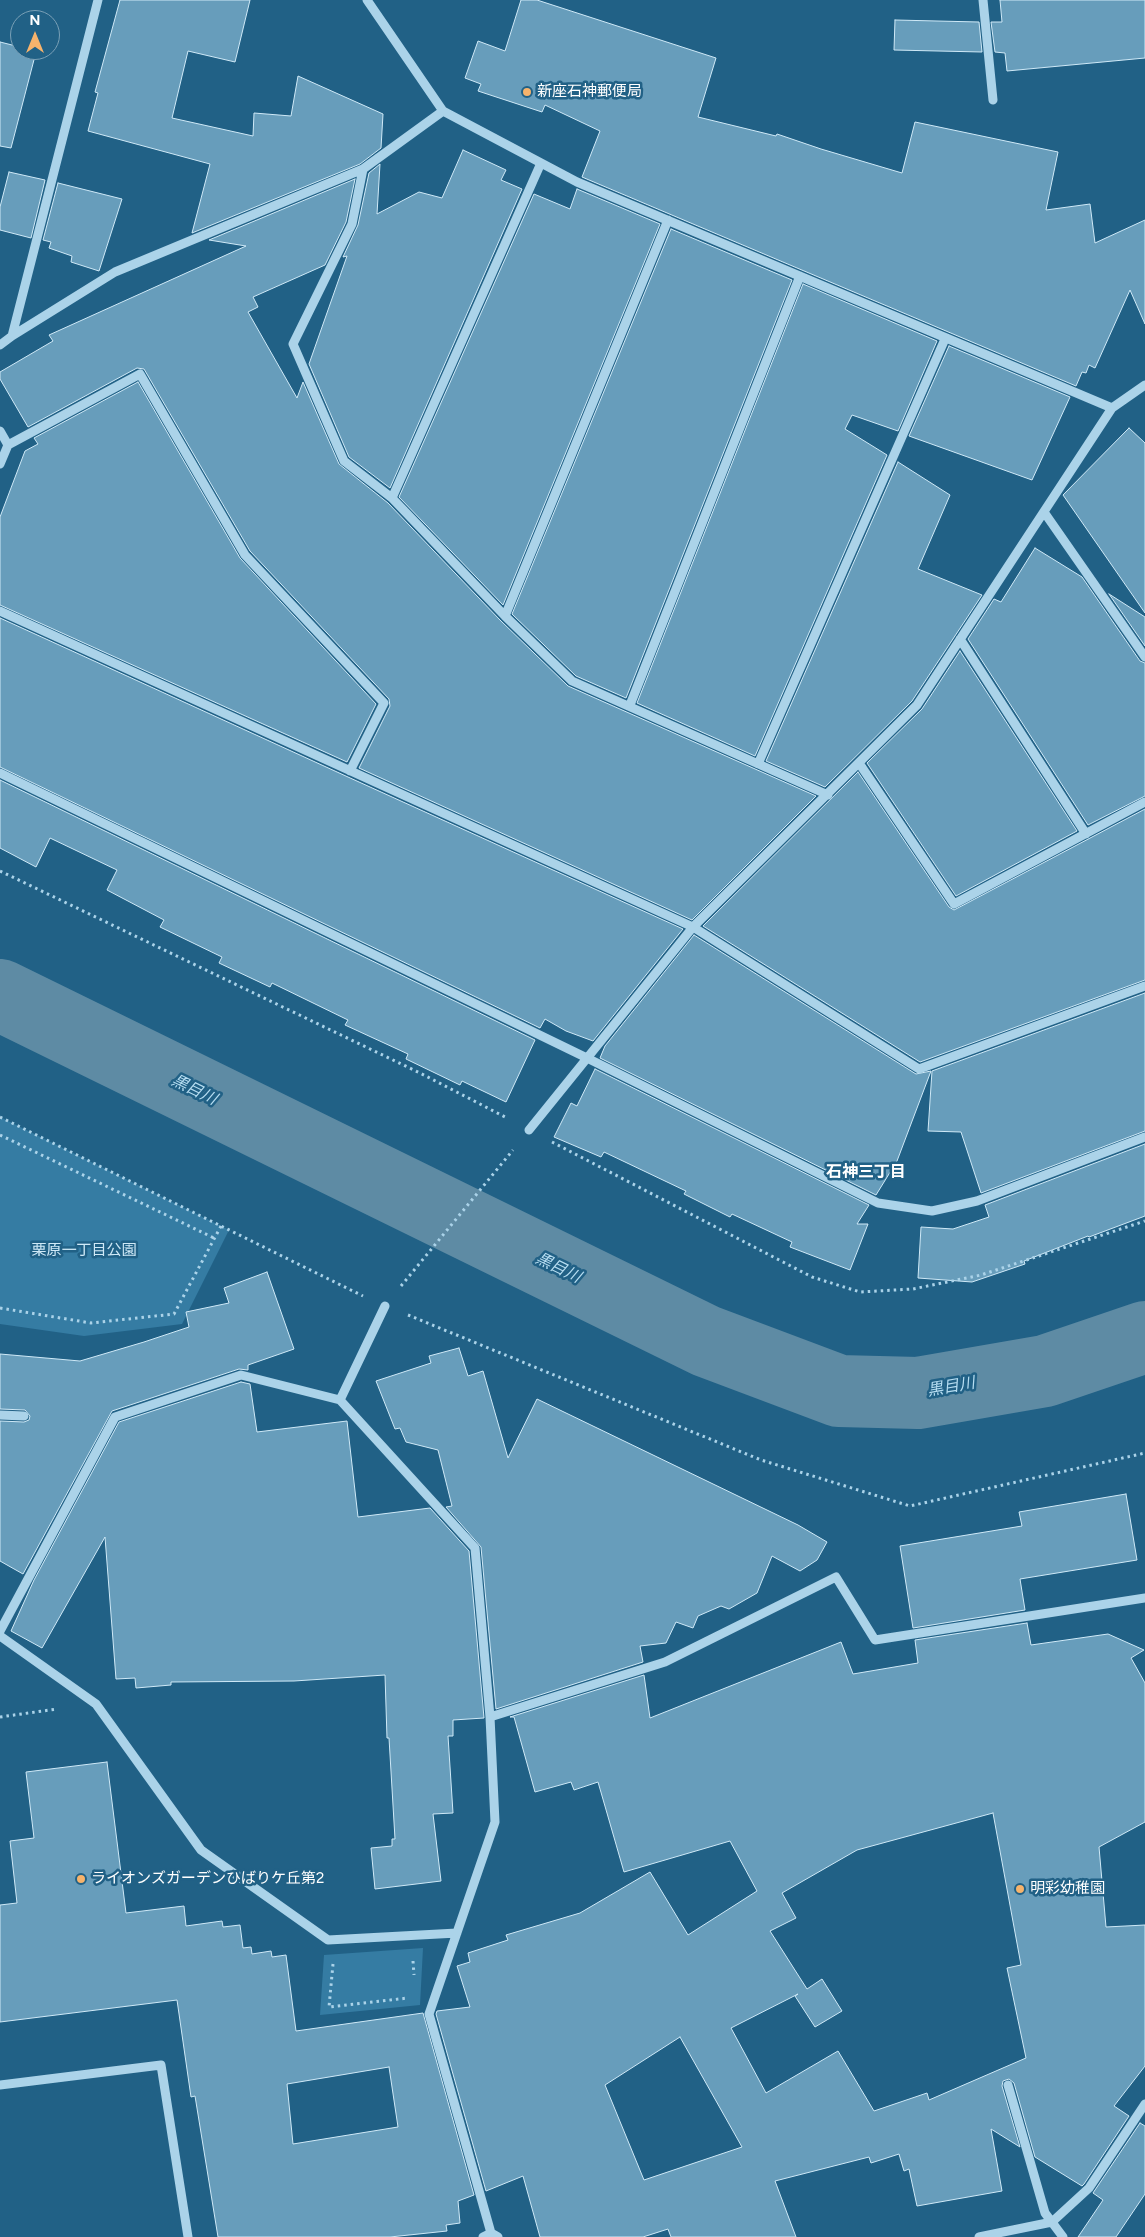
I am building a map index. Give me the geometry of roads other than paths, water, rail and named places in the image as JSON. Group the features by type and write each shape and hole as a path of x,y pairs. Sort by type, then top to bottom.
{"street":[{"path":"12,336 98,0"},
{"path":"366,0 443,111 577,182 1112,408"},
{"path":"983,0 993,100"},
{"path":"0,345 115,272 363,169 443,111"},
{"path":"392,498 541,163"},
{"path":"363,169 352,224 293,344 344,461 392,498 505,616 572,680 630,704 828,795"},
{"path":"505,616 668,220"},
{"path":"630,704 800,276"},
{"path":"758,764 945,339"},
{"path":"0,464 8,445 140,374 245,555 384,702 350,771"},
{"path":"530,1130 693,927 828,795 916,705 1112,408 1145,385"},
{"path":"0,431 8,445"},
{"path":"1044,512 1145,657"},
{"path":"0,610 693,927 919,1069 1145,986"},
{"path":"960,639 1086,834"},
{"path":"860,763 954,904 1145,802"},
{"path":"0,773 587,1058 878,1203 932,1211 977,1202 1145,1137"},
{"path":"340,1400 385,1306"},
{"path":"0,1631 115,1417 241,1375 340,1400 475,1548 490,1717 495,1822 430,2014 491,2236"},
{"path":"0,1415 24,1416"},
{"path":"490,1717 665,1662 836,1577 875,1640 1145,1598"},
{"path":"0,1636 96,1704 201,1850 328,1940 457,1933"},
{"path":"0,2085 161,2065 188,2237"},
{"path":"1008,2085 1045,2213 1063,2237"},
{"path":"979,2237 1052,2222 1089,2188 1145,2104"}],"waterway":[{"name":"黒目川","path":"0,995 706,1341 839,1391 918,1393 1045,1371 1145,1337"}],"place":[{"name":"新座石神郵便局","path":"527,92"},
{"name":"ライオンズガーデンひばりケ丘第2","path":"81,1879"},
{"name":"明彩幼稚園","path":"1020,1889"}],"district":[{"name":"石神三丁目","path":"866,1172"}],"park label":[{"name":"栗原一丁目公園","path":"84,1251"}]}
